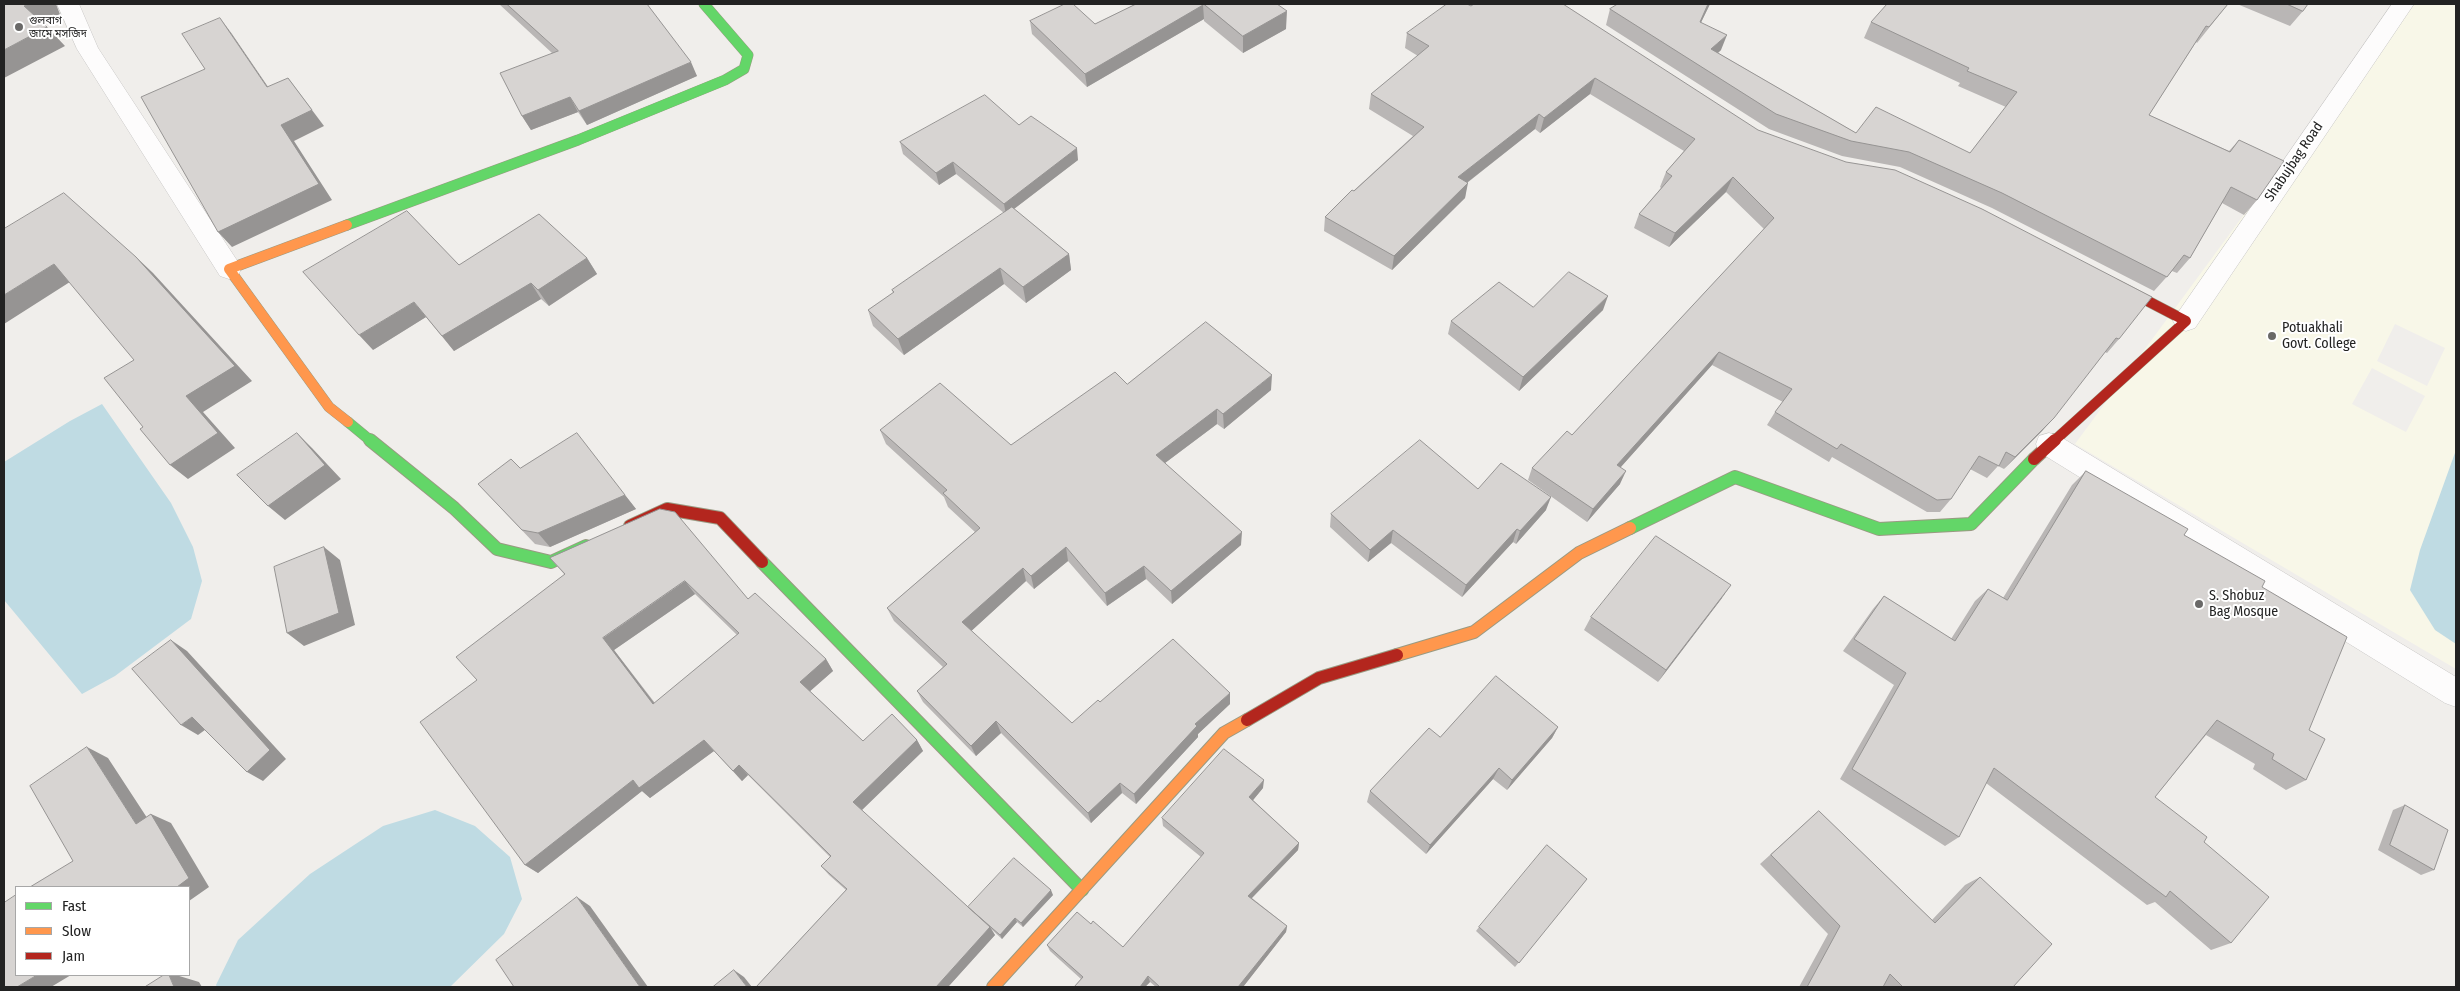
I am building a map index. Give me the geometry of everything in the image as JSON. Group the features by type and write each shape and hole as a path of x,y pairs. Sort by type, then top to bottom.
{"street":[{"path":"68,4 88,49 229,269 329,407 454,508 497,549 551,562 595,542"},
{"path":"229,269 578,140 725,80 744,69 748,55 704,4"},
{"name":"Shabujbag Road","path":"2186,321 2402,4"},
{"path":"993,987 1224,733 1319,678 1474,632 1579,553 1734,477 1879,529 1971,524 2048,444 2186,321 2106,280"},
{"path":"2048,444 2456,692"},
{"path":"622,530 666,509 720,518 1082,890"}],"shaded area":[{"name":"Potuakhali Govt. College","path":"2399,4 2456,4 2456,669 2075,444","holes":["2395,324 2445,348 2427,386 2377,361","2372,368 2425,396 2406,432 2352,404"]}],"water":[{"path":"102,404 171,503 193,547 202,581 191,619 115,676 82,694 4,600 4,462 70,421"},
{"path":"2456,450 2456,644 2435,630 2410,590 2420,550"},
{"path":"435,810 475,826 510,857 522,899 504,934 450,987 217,987 216,985 238,940 310,874 383,826"}],"building":[{"name":"গুলবাগ জামে মসজিদ","path":"4,4 29,4 24,6 47,27 4,50"},
{"path":"507,4 647,4 691,62 579,111 570,97 522,116 500,73 558,51"},
{"path":"1065,4 1073,4 1095,24 1136,4 1203,5 1085,74 1030,21"},
{"path":"1204,4 1277,4 1287,11 1243,36"},
{"path":"1447,4 1467,4 1471,6 1474,4 1563,4 1758,130 1846,162 1895,170 1982,209 2152,297 2119,339 2116,338 2054,418 2015,457 2006,452 1999,466 1979,456 1951,499 1937,500 1841,444 1837,449 1775,412 1792,389 1719,352 1617,465 1626,471 1593,509 1532,468 1567,431 1572,435 1774,218 1733,177 1675,233 1639,214 1672,176 1666,172 1695,139 1595,78 1544,118 1539,114 1458,177 1468,183 1394,256 1325,217 1352,190 1354,191 1424,127 1371,94 1429,46 1407,33"},
{"path":"1618,4 1708,4 1700,22 1727,35 1711,49 1856,133 1876,107 1970,153 2017,92 1967,71 1969,68 1871,22 1887,4 2228,4 2209,27 2206,26 2149,115 2230,152 2239,140 2284,161 2257,200 2231,187 2190,258 2184,255 2167,277 2002,193 1909,152 1851,141 1776,114 1610,9"},
{"path":"2287,4 2308,4 2303,11"},
{"path":"220,18 267,87 288,78 312,110 281,125 319,184 218,232 141,97 205,69 182,34"},
{"path":"985,95 1019,125 1031,116 1077,148 1004,204 953,162 936,173 900,142"},
{"path":"64,193 136,257 235,366 186,396 218,433 170,465 140,429 143,427 104,378 134,360 54,264 4,295 4,229"},
{"path":"1012,207 1069,254 1023,287 1000,268 898,339 868,310 894,292 892,290"},
{"path":"407,211 459,265 539,214 587,258 538,290 531,283 442,336 414,302 359,335 303,272"},
{"path":"1569,272 1608,296 1523,377 1451,321 1499,282 1533,307"},
{"path":"1206,322 1272,375 1223,414 1217,409 1156,455 1242,532 1171,591 1144,566 1105,593 1066,547 1031,576 1023,568 962,622 1072,723 1098,700 1100,702 1173,639 1230,693 1195,724 1197,726 1134,794 1120,783 1088,813 996,721 971,746 917,691 947,664 887,608 980,528 943,493 947,490 880,430 940,383 1011,445 1115,372 1127,384"},
{"path":"297,433 325,465 268,506 237,475"},
{"path":"577,433 625,495 538,533 522,530 478,484 511,459 520,468"},
{"path":"1420,440 1478,489 1501,463 1551,497 1520,531 1517,529 1466,585 1393,530 1370,550 1331,514"},
{"path":"2086,471 2188,529 2184,535 2265,581 2262,587 2347,637 2309,730 2325,739 2306,780 2272,759 2274,754 2217,720 2155,797 2207,837 2204,842 2269,897 2231,943 2170,891 2166,897 1994,768 1959,837 1852,769 1906,673 1854,639 1884,596 1955,641 1988,589 2007,600"},
{"path":"660,509 675,512 748,599 755,593 826,659 800,682 863,741 892,714 917,740 853,802 990,927 936,987 756,987 847,889 821,866 831,856 739,765 733,771 704,740 639,788 633,780 525,865 420,722 477,680 456,657 565,574 550,558","holes":["685,581 739,633 653,704 603,638"]},
{"path":"1656,536 1731,585 1666,670 1591,617"},
{"path":"324,547 339,613 287,633 274,567"},
{"path":"171,640 270,750 247,772 192,717 181,725 132,669"},
{"path":"1496,676 1558,727 1512,780 1499,768 1430,845 1370,791 1429,728 1440,737"},
{"path":"87,747 136,824 151,814 189,878 178,886 32,886 73,861 30,786"},
{"path":"1224,749 1264,780 1249,797 1299,843 1248,896 1287,926 1238,987 1160,987 1148,976 1140,987 1074,987 1083,977 1047,945 1077,912 1091,924 1093,921 1123,947 1204,853 1162,818"},
{"path":"2405,805 2448,830 2434,870 2390,845"},
{"path":"1819,811 1935,923 1980,877 2052,944 2013,987 1903,987 1890,974 1883,987 1807,987 1840,926 1771,855"},
{"path":"1547,845 1587,879 1519,963 1479,927"},
{"path":"1014,858 1051,890 1021,923 1015,918 1000,935 968,907"},
{"path":"15,896 15,976 35,976 17,987 4,987 4,903"},
{"path":"577,897 640,987 514,987 496,960"},
{"path":"734,970 747,987 713,987"},
{"path":"162,976 169,976 174,987 145,987"}],"traffic: fast":[{"path":"347,225 578,140 725,80 744,69 748,55 704,4"},
{"path":"348,422 454,508 497,549 551,562 586,546"},
{"path":"1630,528 1735,477 1879,529 1971,524 2034,459"},
{"path":"762,562 1082,890"}],"traffic: slow":[{"path":"347,225 229,269 329,407 348,422"},
{"path":"1397,655 1474,632 1579,553 1630,528"},
{"path":"993,987 1224,733 1247,720"}],"traffic: jam":[{"path":"2034,459 2186,321 2115,284"},
{"path":"630,526 667,509 720,518 762,562"},
{"path":"1247,720 1319,678 1397,655"}],"place":[{"name":"গুলবাগ জামে মসজিদ","path":"19,27"},
{"name":"Potuakhali Govt. College","path":"2272,336"},
{"name":"S. Shobuz Bag Mosque","path":"2199,604"}]}
